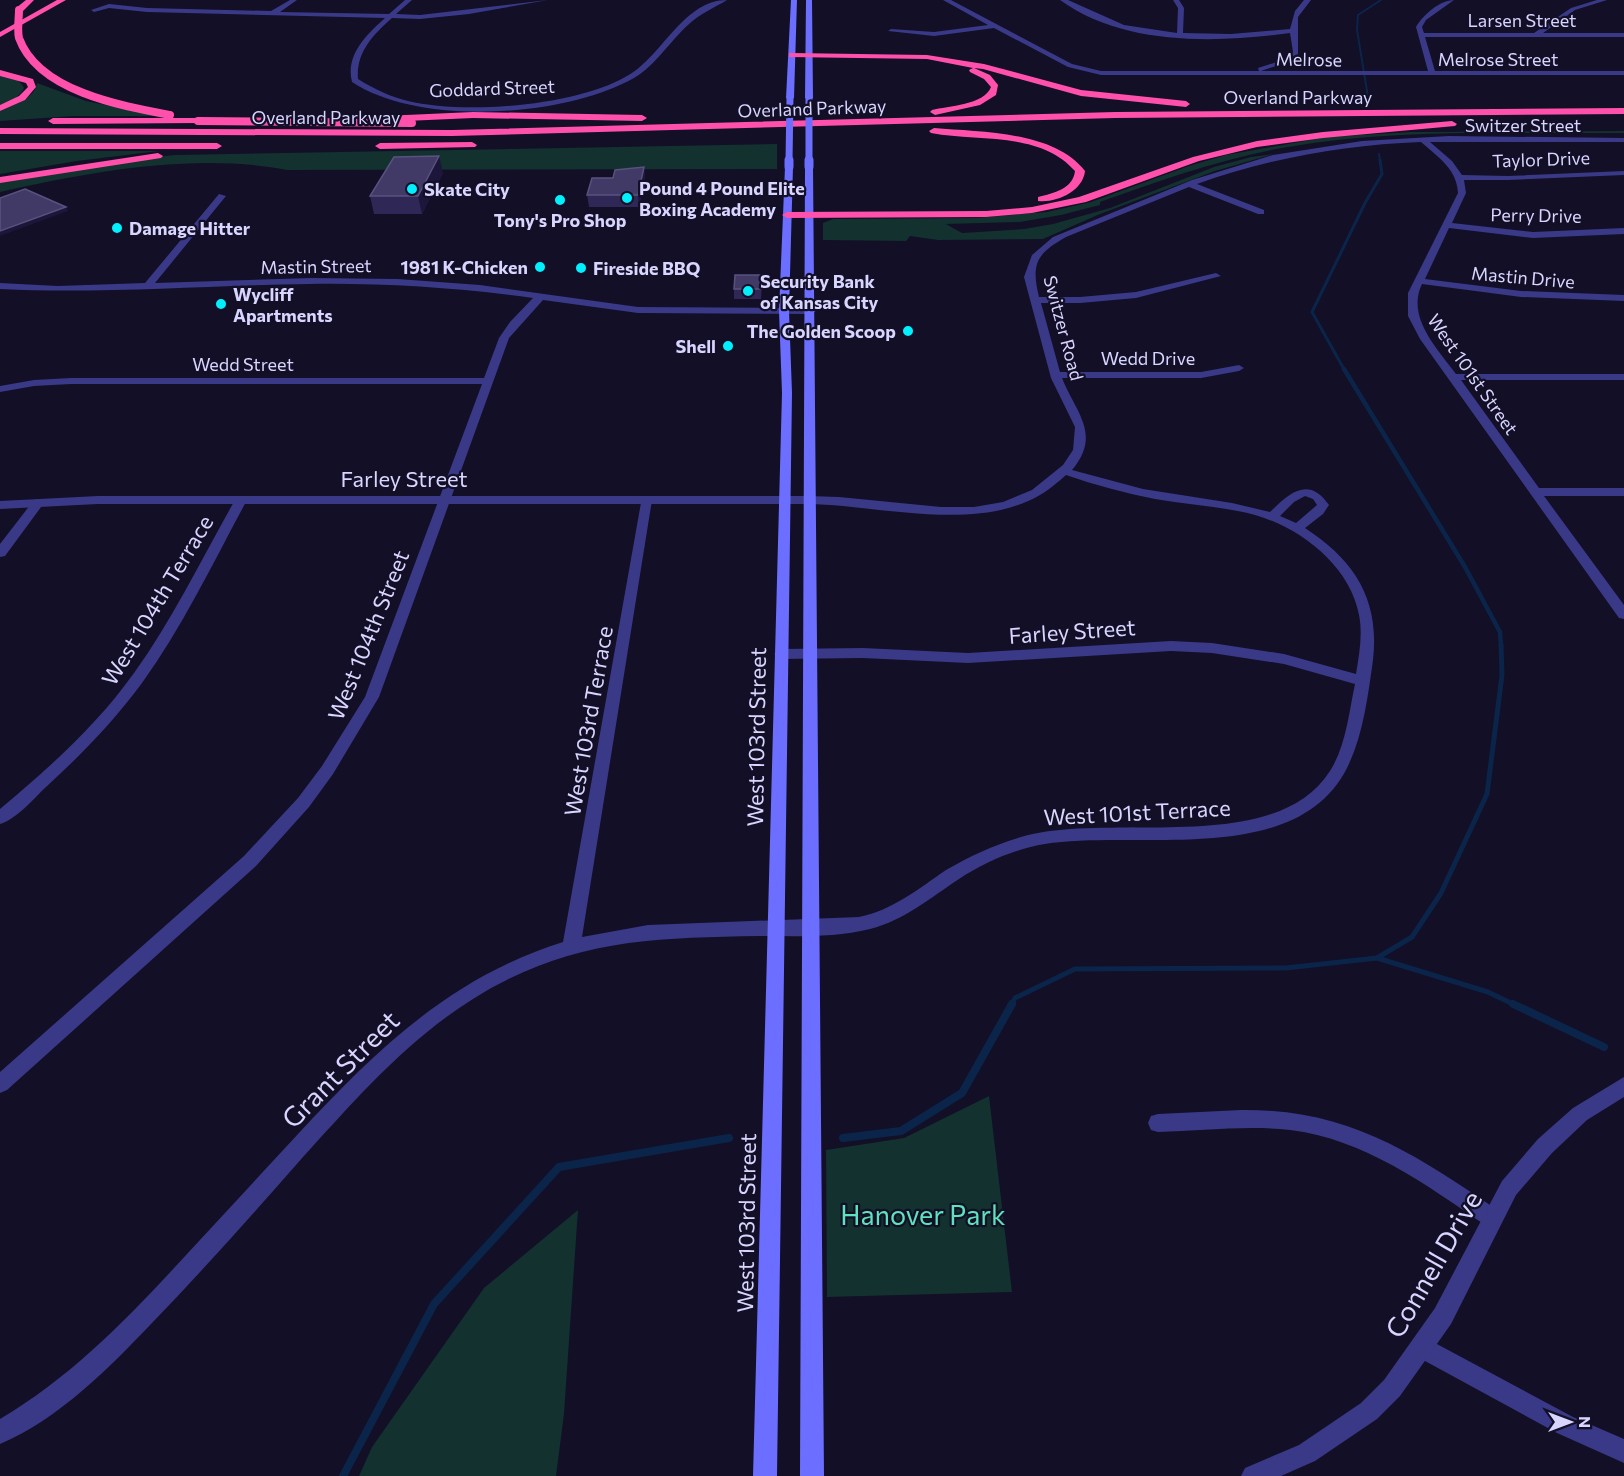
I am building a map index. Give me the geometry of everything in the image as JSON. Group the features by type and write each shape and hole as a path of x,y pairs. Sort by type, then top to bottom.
{"highway":[{"path":"7,46 8,26 19,10 30,0"},
{"path":"0,34 62,0"},
{"path":"792,57 927,57 984,67 1081,93 1203,105"},
{"path":"809,57 928,62 973,70 987,76 994,84 993,93 983,101 930,113"},
{"path":"24,70 48,84 86,98 198,121"},
{"path":"0,74 21,77 30,81 32,87 22,98 0,108"},
{"path":"0,125 96,120 412,123 680,121 1203,105 1535,106 1598,111"},
{"name":"Overland Parkway","path":"0,131 441,133 1115,116 1624,111"},
{"path":"0,125 213,128 473,115 614,117 680,121"},
{"path":"787,211 986,214 1032,210 1082,200 1196,159 1246,147 1346,132 1479,122"},
{"name":"Overland Parkway","path":"911,131 1168,123 1602,122"},
{"path":"809,211 962,207 1017,203 1057,195 1073,187 1079,179 1080,171 1074,162 1053,150 999,138 934,130"},
{"name":"Overland Parkway","path":"776,136 821,135"},
{"name":"Overland Parkway","path":"368,146 488,144"},
{"path":"0,146 223,146 0,180"}],"main road":[{"name":"West 103rd Street","path":"765,1476 787,393 784,311 795,0"},
{"path":"809,0 811,311 808,653 812,1476"}],"street":[{"path":"100,0 109,6"},
{"path":"273,13 294,0"},
{"name":"Goddard Street","path":"409,0 357,54 353,63 355,80 384,96 409,104 443,107 536,105 580,97 625,81 648,64 696,12 724,0"},
{"path":"94,10 109,6 175,11 391,17 454,14 545,0"},
{"path":"946,0 1070,66 1089,71 1246,73 1288,60 1296,53 1293,31 1297,2 1308,0"},
{"path":"1063,0 1121,27 1148,32 1267,34 1293,31"},
{"path":"1176,0 1181,8 1180,34"},
{"path":"1432,74 1419,35 1419,27 1422,21 1451,0"},
{"path":"1537,34 1572,9 1604,0"},
{"path":"175,11 184,4"},
{"path":"293,14 304,5"},
{"path":"1553,24 1556,28 1577,34"},
{"path":"891,31 934,34 994,26"},
{"path":"1267,34 1294,40"},
{"name":"Larsen Street","path":"1419,35 1624,35"},
{"path":"1288,60 1292,69 1313,74"},
{"name":"Melrose","path":"1246,73 1373,74"},
{"name":"Melrose Street","path":"1373,74 1624,73"},
{"path":"1423,140 1452,166 1459,177"},
{"name":"Switzer Street","path":"1423,140 1624,140"},
{"name":"Switzer Road","path":"808,500 832,499 929,511 960,511 992,507 1020,499 1051,484 1075,459 1080,448 1081,433 1079,421 1063,392 1057,375 1029,277 1030,266 1040,250 1048,243 1190,184 1241,166 1303,152 1354,145 1423,140"},
{"name":"Taylor Drive","path":"1459,177 1517,178 1624,173"},
{"name":"West 101st Street","path":"1459,177 1462,193 1419,281 1412,300 1413,316 1424,337 1624,615"},
{"path":"1190,184 1261,212"},
{"path":"148,286 222,196"},
{"name":"Perry Drive","path":"1447,225 1533,235 1624,231"},
{"path":"1036,300 1136,295 1216,276"},
{"name":"Mastin Street","path":"0,286 58,290 311,281 383,281 476,288 638,310 811,311"},
{"name":"Mastin Drive","path":"1419,281 1479,291 1540,297 1624,297"},
{"name":"West 104th Street","path":"0,1084 221,890 294,817 327,774 354,733 372,697 504,338 540,297"},
{"name":"Wedd Drive","path":"1057,375 1202,375 1239,368"},
{"path":"1453,377 1624,377"},
{"name":"Wedd Street","path":"0,389 34,383 71,381 487,381"},
{"name":"West 101st Terrace","path":"809,927 859,925 888,916 919,900 947,878 980,859 1030,841 1087,833 1241,829 1290,814 1312,801 1335,776 1345,756 1369,644 1362,594 1351,575 1338,560 1298,528 1272,517 1223,505 1149,494 1064,471"},
{"path":"1536,492 1624,492"},
{"path":"1272,517 1295,494 1302,493 1317,497 1323,505 1298,528"},
{"name":"Farley Street","path":"0,505 98,500 808,500"},
{"name":"West 104th Terrace","path":"0,818 82,746 132,686 154,655 241,500"},
{"name":"West 103rd Terrace","path":"571,949 646,500"},
{"path":"0,553 38,503"},
{"name":"Farley Street","path":"782,654 968,658 1170,646 1212,648 1284,659 1362,681"},
{"name":"Grant Street","path":"0,1432 62,1391 119,1341 396,1046 450,1003 526,963 622,935 665,931 809,927"},
{"name":"Connell Drive","path":"1253,1476 1307,1453 1369,1411 1392,1388 1443,1316 1509,1188 1545,1146 1580,1114 1624,1086"},
{"path":"1158,1123 1250,1119 1292,1121 1332,1129 1378,1147 1414,1167 1492,1218"},
{"path":"1422,1347 1565,1425 1624,1451"}],"green space":[{"path":"0,76 17,80 24,88 17,97 0,105"},
{"path":"37,83 86,101 161,116 74,116 0,121 0,110 28,97"},
{"path":"1624,131 1624,133 1413,134 1329,141 1288,147 1216,163 1100,202 1100,205 1061,215 1020,222 946,224 962,233 1024,229 1053,224 1110,208 1214,167 1251,157 1274,154 1215,171 1100,214 1043,239 938,240 910,236 906,241 823,240 823,223 833,219 976,218 1047,212 1091,202 1226,155 1327,137 1411,132"},
{"path":"777,144 777,169 287,170 216,163 179,164 106,172 0,192 0,179 125,160 175,155"},
{"path":"0,151 159,151 77,161 0,174"},
{"name":"Hanover Park","path":"989,1096 1012,1292 827,1297 826,1150 904,1138"},
{"path":"578,1210 564,1414 556,1476 359,1476 372,1447 484,1288"}],"building":[{"path":"439,156 418,196 370,196 394,157"},
{"path":"644,167 638,195 587,195 592,178 613,178 615,170"},
{"path":"25,189 66,207 0,231 0,198"},
{"path":"735,275 762,275 761,289 734,289"}],"waterway":[{"path":"1368,97 1357,30 1358,15 1381,0"},
{"path":"1379,154 1380,161"},
{"path":"1345,371 1312,312 1365,203 1382,174 1380,160"},
{"path":"1344,369 1465,567 1500,632 1501,646"},
{"path":"1377,958 1412,937 1441,893 1487,794 1502,675 1501,644"},
{"path":"1012,1004 1015,998 1075,969 1286,968 1377,958"},
{"path":"1377,958 1488,992 1517,1006"},
{"path":"843,1138 901,1131 962,1093 1012,1004"},
{"path":"1513,1004 1604,1047"},
{"path":"343,1476 434,1304 559,1167 729,1138"}],"place":[{"name":"Skate City","path":"412,189"},
{"name":"Pound 4 Pound Elite Boxing Academy","path":"627,198"},
{"name":"Tony's Pro Shop","path":"560,200"},
{"name":"Damage Hitter","path":"117,228"},
{"name":"1981 K-Chicken","path":"540,267"},
{"name":"Fireside BBQ","path":"581,268"},
{"name":"Security Bank of Kansas City","path":"748,291"},
{"name":"Wycliff Apartments","path":"221,304"},
{"name":"The Golden Scoop","path":"908,331"},
{"name":"Shell","path":"728,346"}]}
